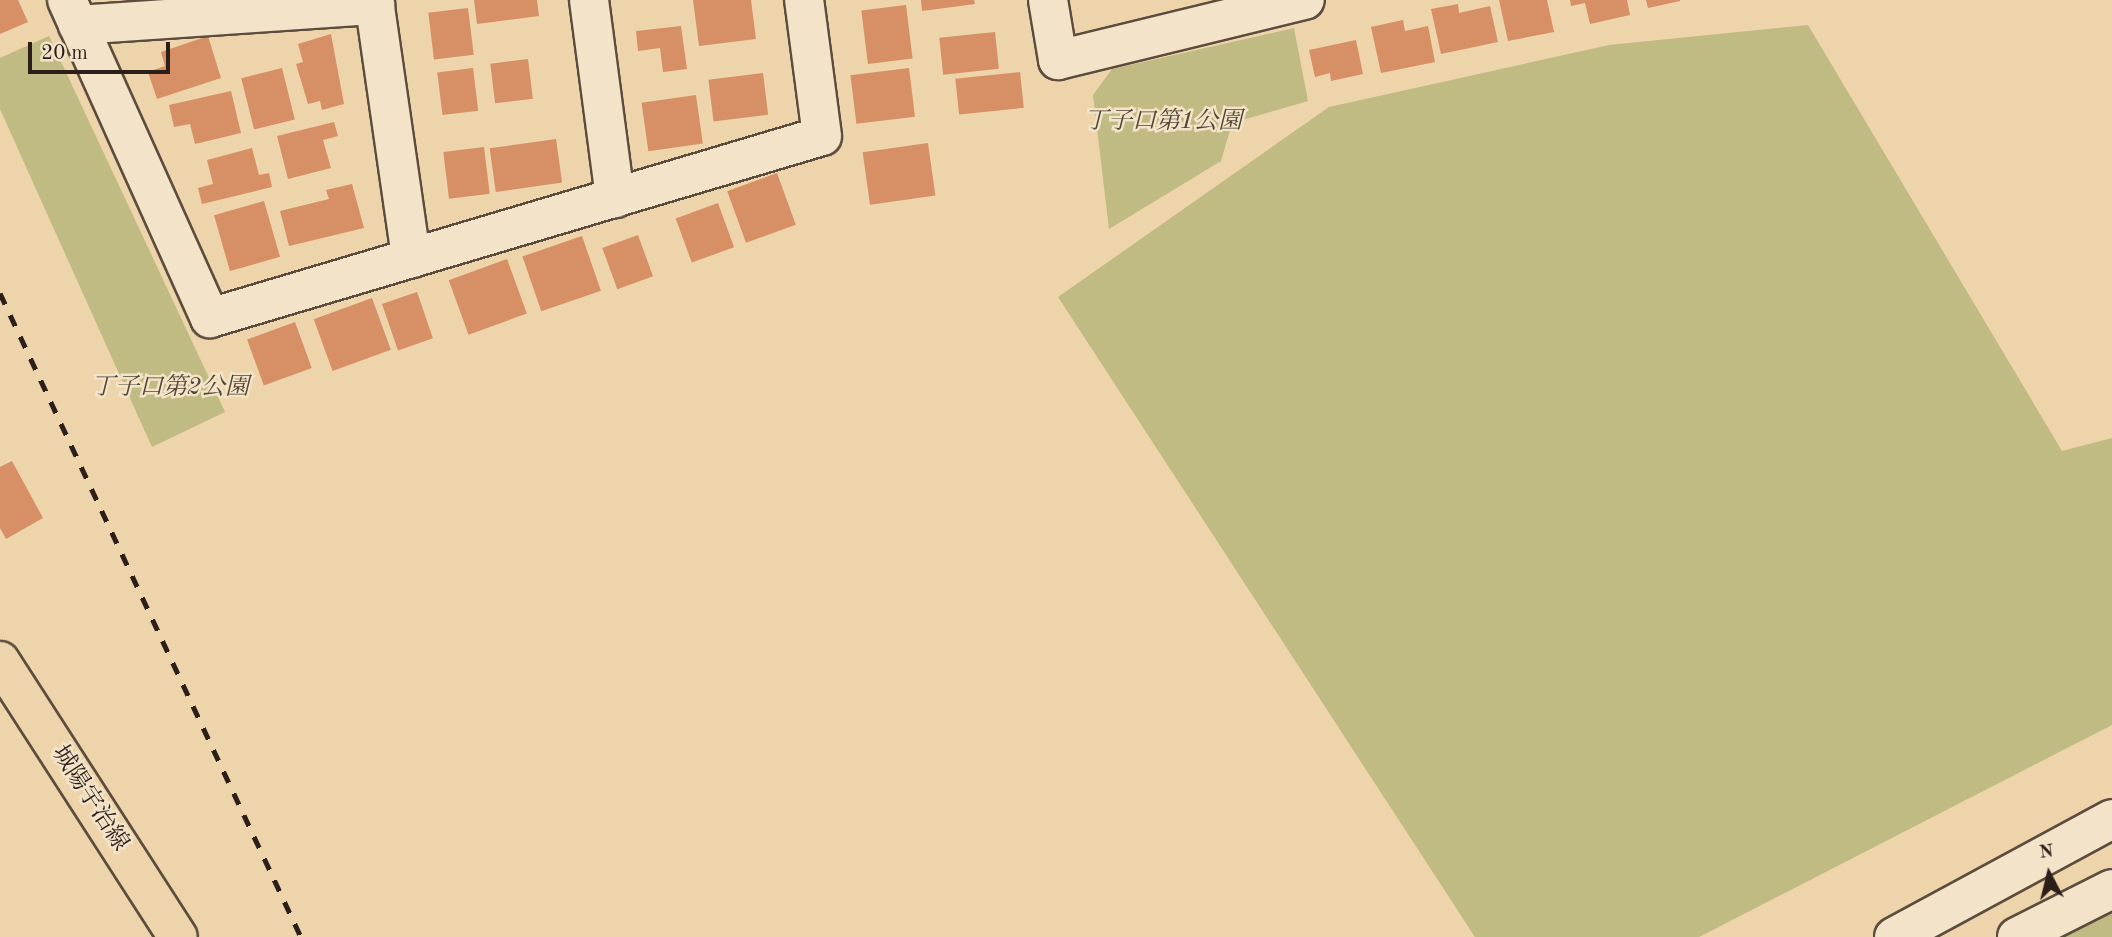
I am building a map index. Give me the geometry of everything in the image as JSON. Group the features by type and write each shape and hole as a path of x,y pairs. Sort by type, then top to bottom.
{"main road":[{"name":"城陽宇治線","path":"0,661 178,937"}],"street":[{"path":"589,0 615,198"},
{"path":"411,258 375,3 72,13 210,318 822,136 804,0"},
{"path":"1048,0 1058,60 1305,0"},
{"path":"1894,937 2112,819"},
{"path":"2017,937 2112,889"}],"green space":[{"path":"1808,25 2062,451 2112,438 2112,725 1699,937 1475,937 1058,297 1329,107 1609,45"},
{"name":"丁子口第1公園","path":"1294,28 1308,101 1232,123 1221,161 1109,229 1093,95 1112,69"},
{"name":"丁子口第2公園","path":"49,36 225,412 152,447 0,109 0,58"},
{"path":"2112,891 2112,937 2014,937"}],"building":[{"path":"0,0 18,0 28,22 0,34"},
{"path":"474,0 537,0 539,16 477,24"},
{"path":"693,0 751,0 756,39 699,46"},
{"path":"921,0 974,0 975,4 922,11"},
{"path":"1499,0 1547,0 1554,32 1508,41"},
{"path":"1570,0 1627,0 1630,15 1590,24 1585,3 1571,6"},
{"path":"1646,0 1680,0 1680,1 1648,8"},
{"path":"1458,4 1459,13 1490,6 1498,42 1441,54 1431,9"},
{"path":"906,5 913,59 868,64 861,10"},
{"path":"468,8 474,55 434,60 428,13"},
{"path":"1403,20 1405,31 1428,26 1435,62 1381,73 1371,27"},
{"path":"681,26 687,69 663,72 660,48 638,51 636,31"},
{"path":"995,32 999,69 943,75 939,38"},
{"path":"331,34 344,104 322,110 320,101 308,104 296,64 303,62 298,44"},
{"path":"208,36 221,78 157,99 148,72 165,66 161,52"},
{"path":"1356,40 1363,74 1331,81 1330,73 1315,77 1309,50"},
{"path":"528,59 533,99 495,103 490,64"},
{"path":"282,68 295,119 254,130 241,78"},
{"path":"473,68 478,111 443,115 437,72"},
{"path":"909,68 915,117 856,124 850,75"},
{"path":"1020,72 1024,108 959,115 955,79"},
{"path":"763,73 768,115 714,121 708,80"},
{"path":"231,91 241,133 195,144 190,124 174,127 169,105"},
{"path":"696,95 703,144 648,151 642,103"},
{"path":"334,122 338,136 323,140 331,168 288,179 277,136"},
{"path":"556,139 562,183 496,192 490,148"},
{"path":"928,143 935,195 870,205 863,152"},
{"path":"484,147 490,194 449,199 443,152"},
{"path":"252,148 259,175 269,173 272,187 202,204 198,188 213,184 207,160"},
{"path":"777,173 796,225 746,243 727,191"},
{"path":"352,184 364,228 289,246 280,211 329,199 326,190"},
{"path":"264,201 280,257 230,271 214,215"},
{"path":"718,203 734,247 692,263 676,218"},
{"path":"638,235 653,276 617,289 602,248"},
{"path":"582,236 601,291 541,311 522,257"},
{"path":"507,259 527,314 469,335 449,280"},
{"path":"417,292 433,338 398,350 382,304"},
{"path":"372,298 391,350 333,371 314,319"},
{"path":"295,322 312,368 264,385 247,339"},
{"path":"12,461 43,518 6,539 0,528 0,467"}],"railway":[{"path":"0,293 301,937"}]}
